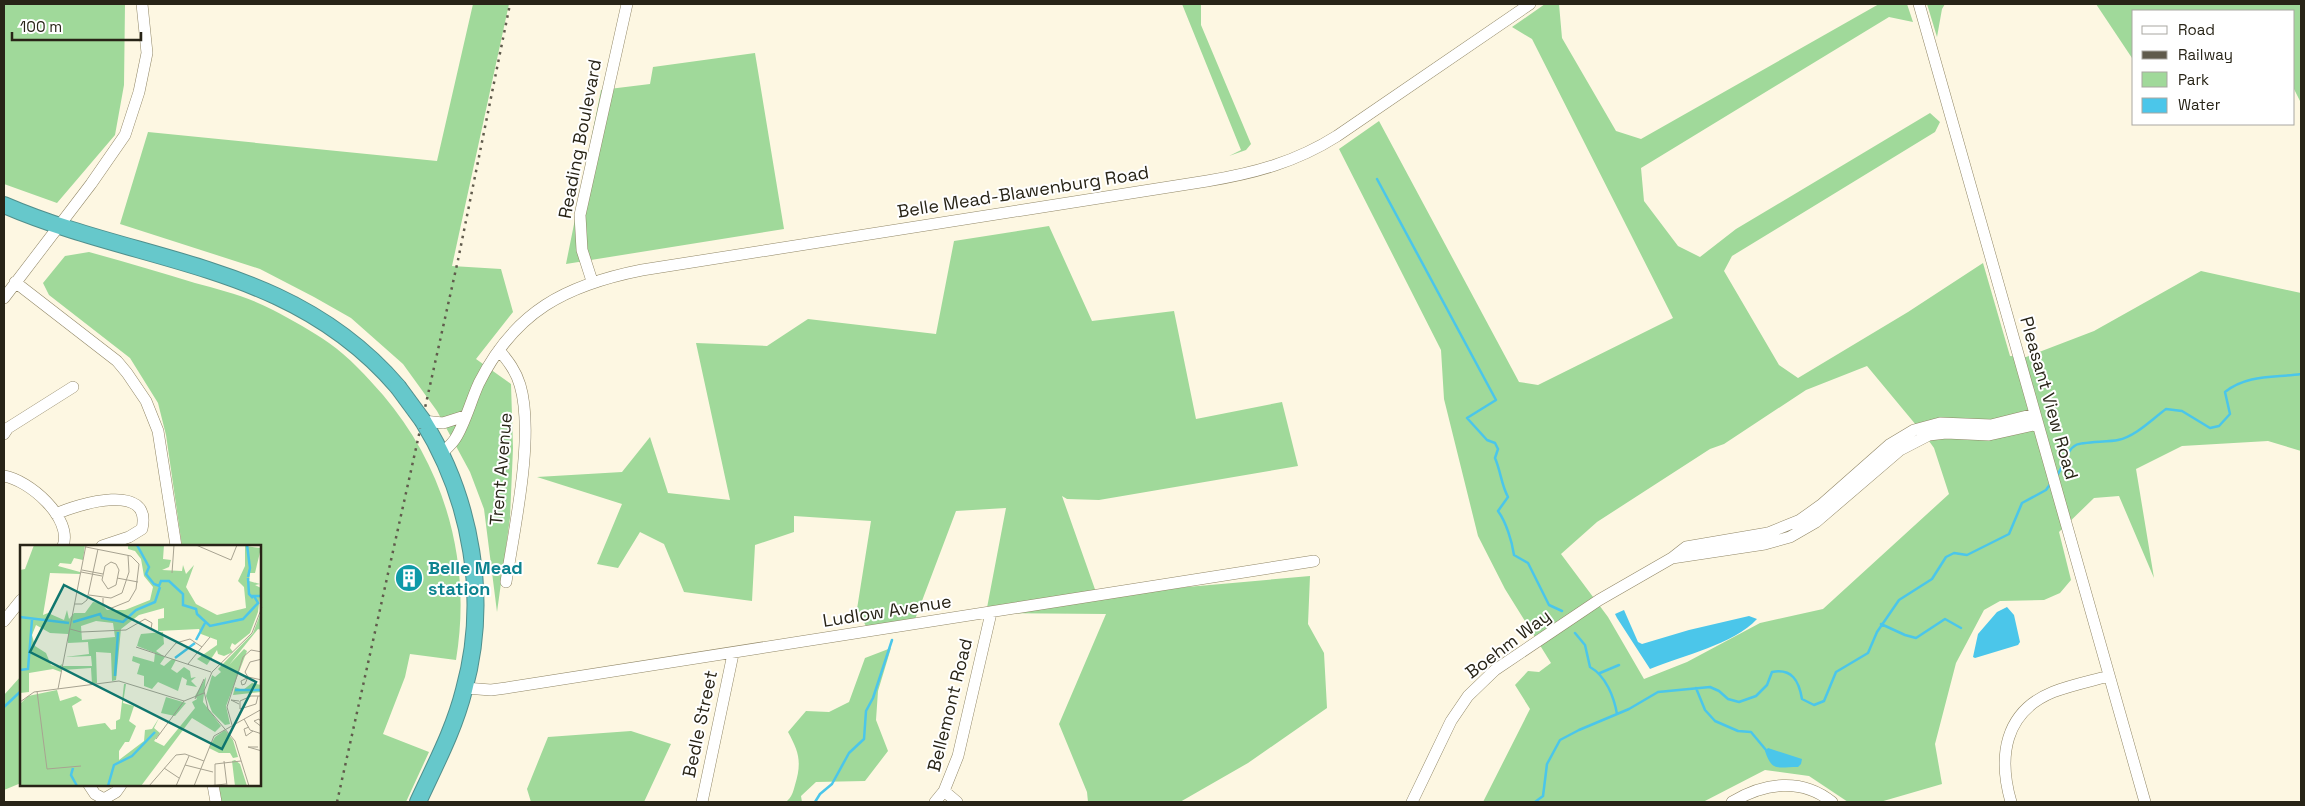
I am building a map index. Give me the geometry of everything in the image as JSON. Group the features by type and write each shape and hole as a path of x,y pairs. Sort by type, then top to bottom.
{"highway":[{"path":"4,205 58,226 209,269 264,289 325,322 364,352 384,370 423,421 442,453 450,471 468,535 476,590 472,648 465,688 451,730 418,802"}],"street":[{"path":"4,298 91,184 124,135 140,92 147,53 142,4"},
{"name":"Reading Boulevard","path":"592,281 582,250 580,215 627,4"},
{"name":"Belle Mead-Blawenburg Road","path":"499,350 507,338 534,314 570,290 592,281 642,270 1218,179 1270,168 1314,150 1337,136 1530,4"},
{"name":"Pleasant View Road","path":"1919,4 2145,802"},
{"path":"15,282 106,352 137,386 152,414 158,431 176,545"},
{"name":"Trent Avenue","path":"442,453 455,439 478,384 499,350 511,364 520,384 525,418 523,466 506,582"},
{"path":"4,434 8,428 73,387"},
{"path":"423,421 448,423 465,416"},
{"name":"Boehm Way","path":"1412,802 1451,722 1468,696 1480,683 1495,670 1599,600 1672,558 1686,547 1755,540 1817,514 1902,436 1926,426 1944,428 1991,425 2036,419"},
{"path":"4,476 18,479 45,501 56,514 66,531 64,545"},
{"path":"56,514 78,505 122,498 129,500 143,514 142,529 129,538 105,545"},
{"name":"Ludlow Avenue","path":"465,688 498,689 733,654 1314,561"},
{"path":"4,621 20,601"},
{"name":"Bellemont Road","path":"935,802 944,791 963,739 991,613"},
{"name":"Bedle Street","path":"702,802 733,654"},
{"path":"2011,802 2005,782 2004,760 2010,735 2022,715 2041,698 2054,692 2109,676"},
{"path":"1732,802 1759,788 1791,785 1818,792 1832,802"},
{"path":"90,786 95,794 104,801 116,792 120,786"},
{"path":"213,786 216,802"},
{"path":"944,791 957,802"}],"green space":[{"path":"4,4 125,4 124,85 115,135 57,203 4,184"},
{"path":"473,4 509,4 452,266 501,269 513,312 476,359 511,384 513,448 510,518 497,612 484,509 470,472 437,411 403,364 351,318 260,269 120,224 148,132 437,161"},
{"path":"1182,4 1201,4 1201,25 1251,144 1246,150 1229,156 1241,150"},
{"path":"1545,4 1559,4 1562,38 1616,131 1641,139 1879,4 1907,4 1913,22 1889,17 1641,168 1644,201 1678,246 1700,257 1736,229 1930,113 1940,122 1935,132 1732,256 1724,271 1779,365 1798,378 1908,312 1983,263 2010,356 2026,357 2094,331 2201,271 2301,293 2301,451 2268,441 2182,446 2136,469 2154,578 2119,496 2094,498 2059,532 2071,580 2060,593 2044,600 2000,601 1984,610 1956,663 1935,744 1942,784 1880,802 1848,802 1809,776 1765,770 1703,802 1483,802 1530,709 1515,685 1528,671 1539,672 1551,663 1505,589 1478,536 1444,399 1441,350 1339,149 1379,121 1519,382 1538,385 1673,318 1532,39 1512,27","holes":["1867,366 1921,431 1907,441 1924,434 1934,448 1949,494 1823,609 1760,623 1687,662 1644,679 1608,617 1561,554 1597,522 1710,449 1724,444 1806,390"]},
{"path":"1927,4 1945,4 1942,9 1937,37"},
{"path":"2096,4 2301,4 2301,103 2295,91 2295,10 2132,10 2132,58"},
{"path":"755,53 784,229 566,264 601,90 650,84 653,67"},
{"path":"1049,226 1092,321 1174,311 1196,419 1282,402 1298,466 1099,500 1067,499 1062,496 1097,595 1310,576 1308,624 1324,653 1327,708 1248,763 1180,802 1088,802 1087,792 1059,724 1106,614 986,613 1006,508 956,511 914,622 868,630 857,609 871,521 794,516 794,532 755,545 752,601 684,592 664,544 640,532 618,568 597,564 622,504 537,477 622,472 650,437 668,493 730,500 696,343 767,346 808,319 936,334 954,241"},
{"path":"89,252 225,291 264,305 309,330 344,354 371,381 405,424 423,454 438,486 449,519 457,553 460,588 460,624 456,660 410,654 405,677 383,734 429,752 406,802 221,802 219,786 261,786 261,545 182,545 166,435 158,403 130,358 49,295 43,283 65,256"},
{"path":"891,648 878,691 876,720 888,751 865,781 816,782 801,796 802,802 786,802 794,790 799,763 795,745 788,732 806,711 829,712 849,702 865,658"},
{"path":"20,677 20,783 4,790 4,695"},
{"path":"631,731 671,744 644,802 531,802 527,789 548,737"}],"water":[{"path":"2007,607 2014,615 2020,642 2018,645 1973,657 1978,634 1997,612"},
{"path":"1624,610 1638,642 1642,644 1689,630 1749,616 1757,619 1735,636 1721,643 1650,669 1615,614"},
{"path":"1768,748 1802,759 1801,764 1798,767 1776,767 1770,762 1765,751"}],"waterway":[{"path":"1377,179 1496,400 1467,418 1487,440 1495,443 1498,449 1495,458 1508,497 1498,511 1504,521 1514,555 1528,563 1549,605 1562,611"},
{"path":"2056,477 2067,455 2076,445 2125,438 2166,409 2182,411 2210,428 2219,426 2230,414 2225,392 2234,386 2252,379 2301,374"},
{"path":"1535,802 1543,796 1547,764 1560,740 1629,709 1658,692 1710,687 1719,691 1728,699 1739,702 1756,696 1767,685 1772,672 1779,671 1793,677 1799,687 1802,699 1814,705 1824,701 1836,672 1868,653 1877,632 1899,600 1932,579 1946,557 1954,553 1967,555 2009,534 2022,503 2046,490 2051,483"},
{"path":"1881,624 1916,638 1945,619 1961,628"},
{"path":"1575,633 1585,645 1590,667 1605,681 1614,701 1617,714"},
{"path":"815,802 820,794 832,784 849,753 864,739 866,711 873,698 892,640"},
{"path":"1600,673 1619,665"},
{"path":"1696,688 1705,710 1715,721 1738,731 1751,732 1766,750"},
{"path":"4,707 20,692"}],"railway":[{"path":"337,802 458,260 510,4"}],"place":[{"name":"Belle Mead station","path":"409,578"}]}
